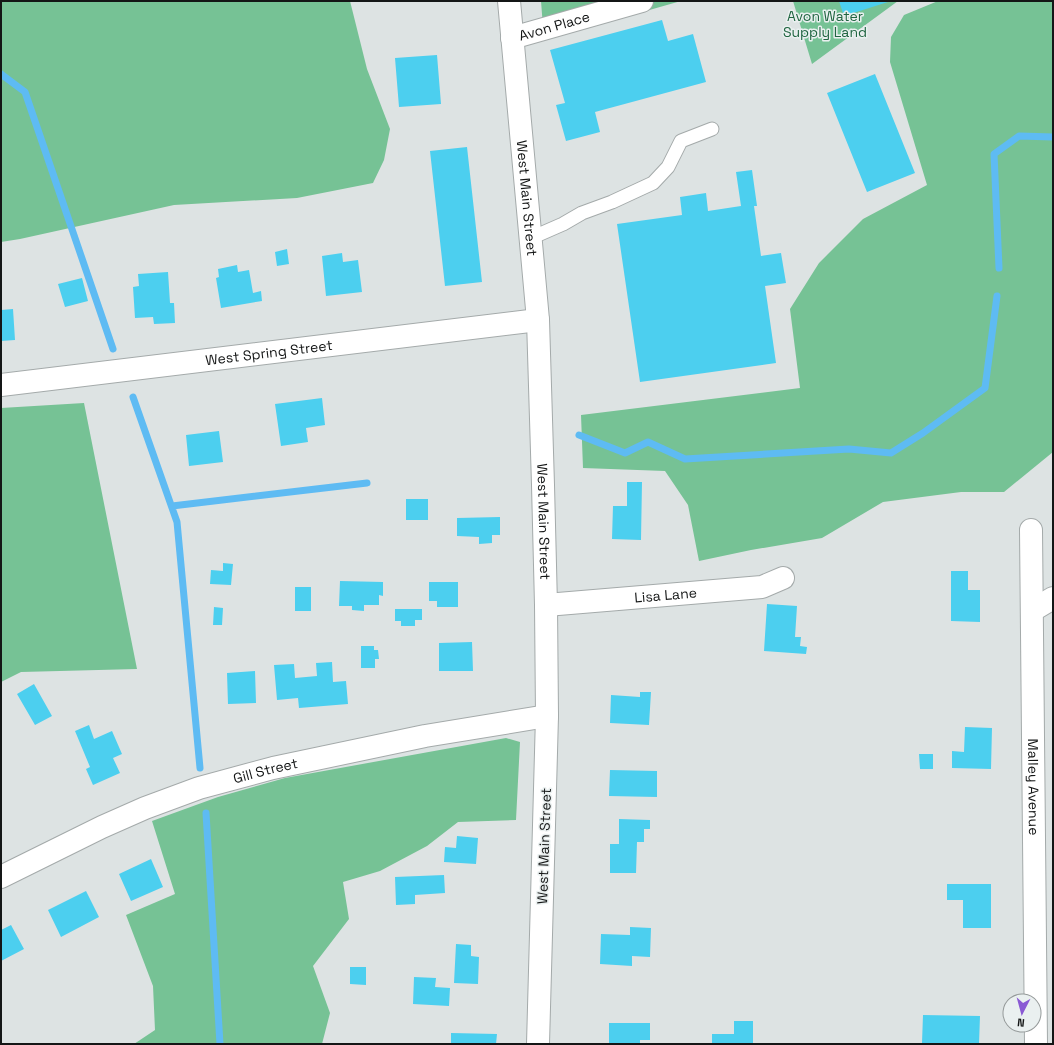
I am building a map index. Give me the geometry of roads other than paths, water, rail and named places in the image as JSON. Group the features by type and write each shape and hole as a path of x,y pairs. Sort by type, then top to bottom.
{"street":[{"name":"West Main Street","path":"509,1 538,320 546,605 547,716 538,1044"},
{"name":"Avon Place","path":"512,38 642,1"},
{"name":"West Spring Street","path":"1,385 538,320"},
{"name":"Malley Avenue","path":"1031,530 1036,1044"},
{"name":"Lisa Lane","path":"546,605 762,588 783,578"},
{"path":"1032,610 1053,598"},
{"name":"Gill Street","path":"1,877 109,824 145,808 199,788 273,768 425,736 547,716"}],"lane":[{"path":"531,238 563,224 582,213 612,202 653,183 668,167 681,141 712,129"}],"waterway":[{"path":"1,74 25,92 113,349"},
{"path":"999,268 994,154 1019,136 1053,137"},
{"path":"579,435 625,453 648,442 685,459 849,449 891,453 923,433 985,388 997,296"},
{"path":"133,397 177,522 200,768"},
{"path":"172,506 367,483"},
{"path":"206,813 220,1044"}],"park label":[{"name":"Avon Water Supply Land","path":"825,24"}]}
